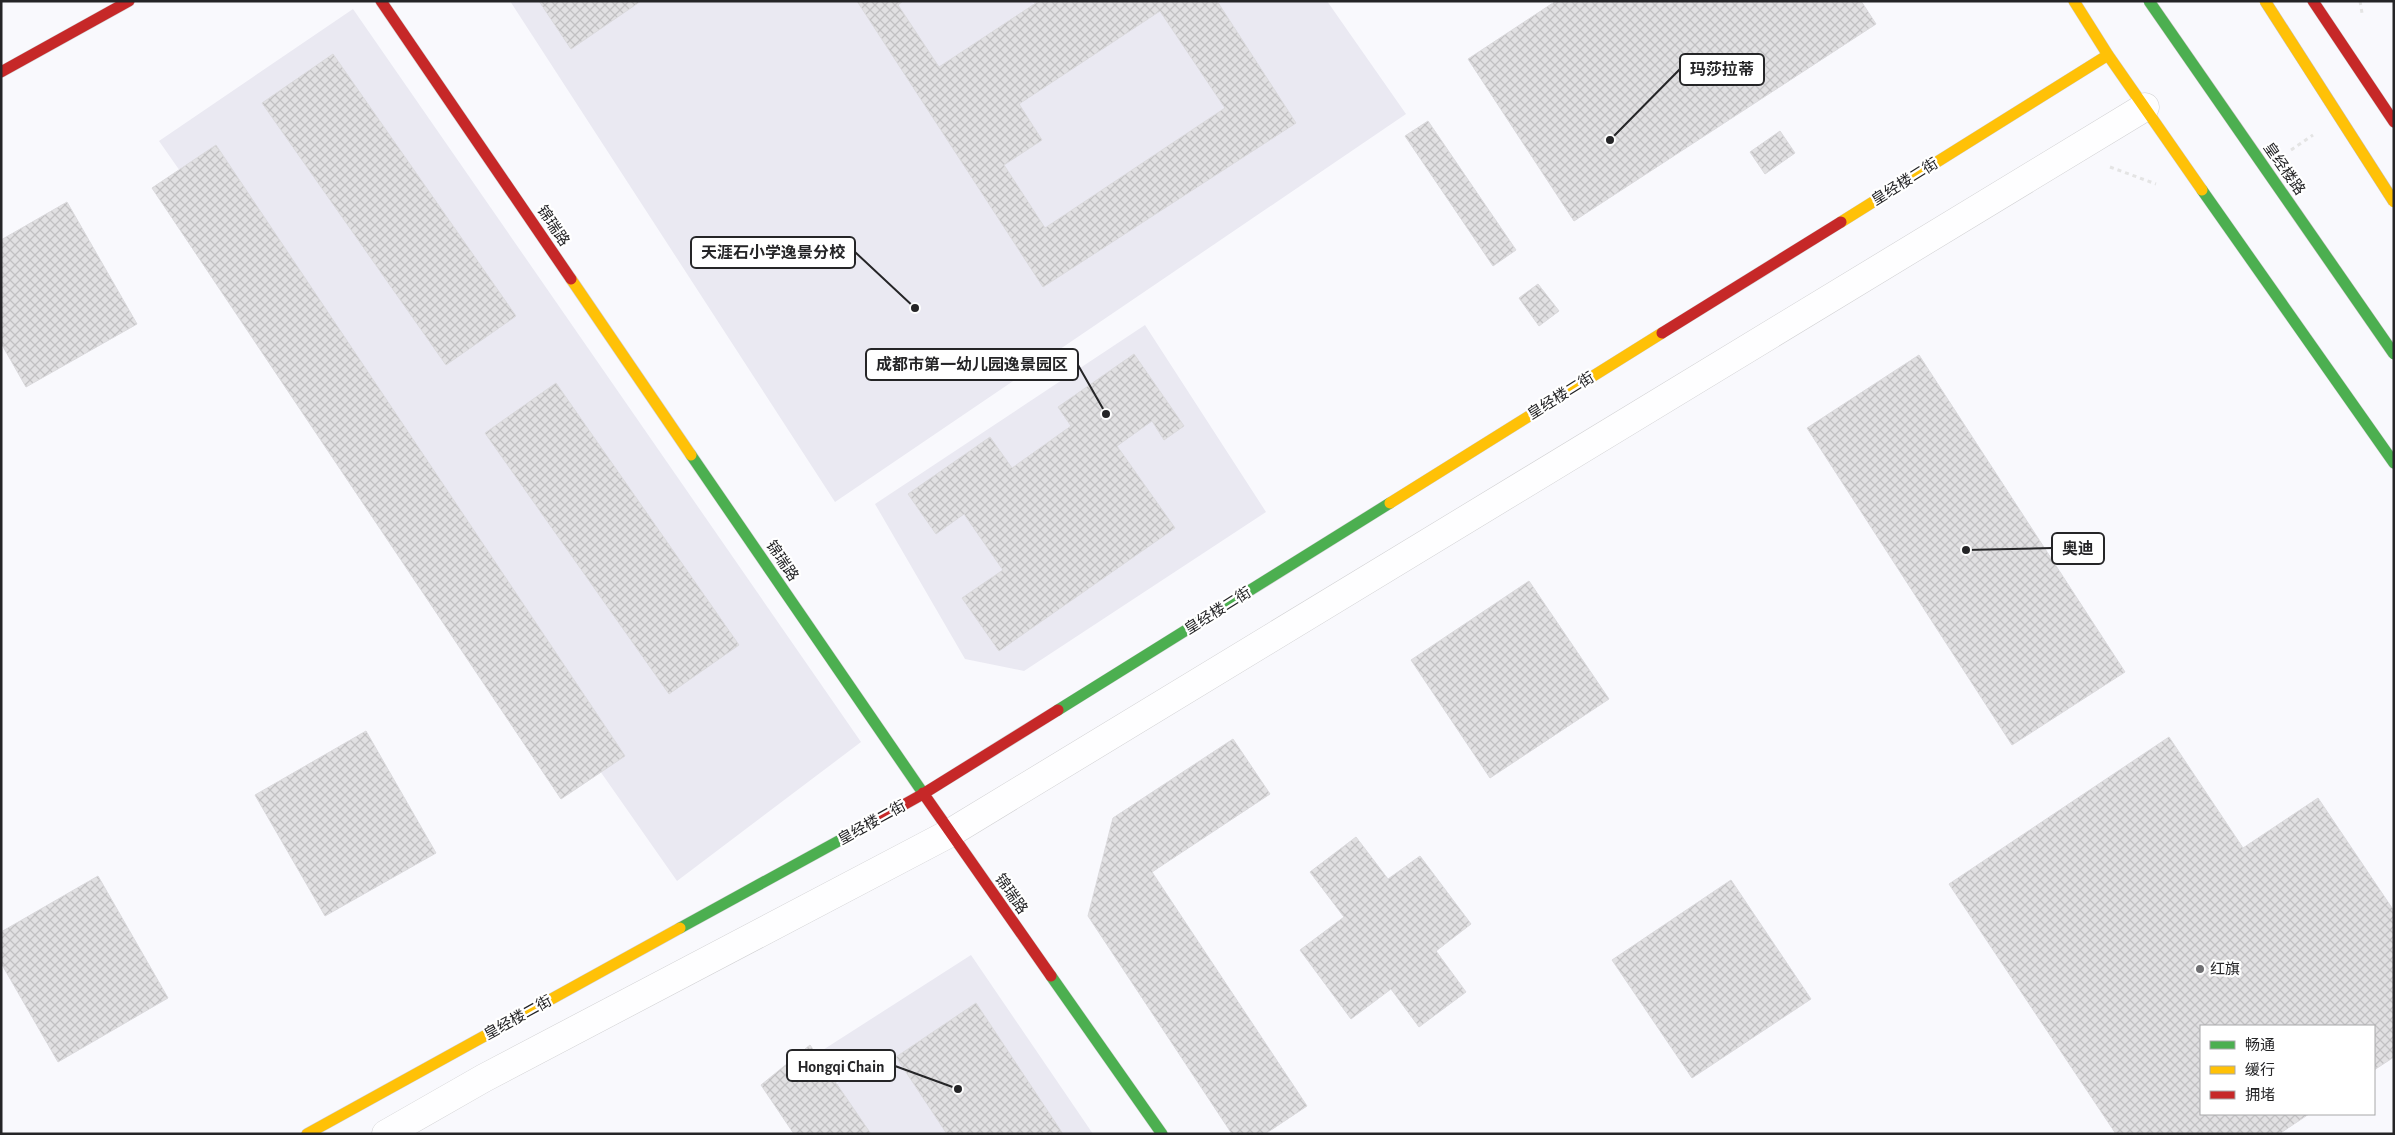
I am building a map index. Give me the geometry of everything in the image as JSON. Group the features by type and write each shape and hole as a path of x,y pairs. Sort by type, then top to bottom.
{"main road":[{"path":"1,72 129,1"},
{"name":"锦瑞路","path":"381,1 923,794 1162,1134"},
{"path":"2074,1 2108,55 2394,463"},
{"name":"皇经楼路","path":"2149,1 2394,354"},
{"path":"2265,1 2394,202"},
{"path":"2313,1 2394,122"},
{"name":"皇经楼二街","path":"307,1134 923,794 2108,55"}],"street":[{"path":"386,1134 484,1078 950,833 2145,107"}],"shaded area":[{"path":"510,1 1327,1 1406,114 835,502"},
{"path":"353,9 861,742 677,881 159,141"},
{"path":"1145,325 1266,512 1024,671 965,659 875,504"},
{"path":"971,955 1093,1134 849,1134 801,1064"}],"building":[{"path":"539,1 641,1 571,49"},
{"path":"857,1 903,1 898,5 939,67 1039,1 1217,1 1296,123 1043,287","holes":["1160,11 1225,108 1045,228 1004,165 1042,140 1019,104"]},
{"path":"1556,1 1861,1 1876,24 1574,221 1468,59"},
{"path":"333,54 516,316 446,365 262,103"},
{"path":"1428,121 1516,250 1493,266 1405,136"},
{"path":"1780,131 1795,153 1765,174 1750,152"},
{"path":"216,145 625,756 561,799 152,188"},
{"path":"67,202 137,324 26,387 1,343 1,240"},
{"path":"1538,284 1559,311 1539,326 1519,298"},
{"path":"1134,354 1184,426 1164,440 1152,421 1117,446 1175,528 999,651 962,598 1003,570 964,514 936,534 908,494 990,437 1012,468 1071,426 1058,407"},
{"path":"1919,355 2125,672 2012,745 1807,428"},
{"path":"556,383 739,645 669,694 485,433"},
{"path":"1529,581 1609,699 1490,778 1411,660"},
{"path":"366,731 436,853 325,916 255,795"},
{"name":"红旗","path":"2169,737 2243,848 2318,798 2394,911 2394,1057 2375,1069 2375,1025 2200,1025 2200,1115 2308,1115 2279,1134 2116,1134 1949,884"},
{"path":"1233,739 1270,794 1152,872 1307,1106 1265,1134 1232,1134 1088,916 1113,818"},
{"path":"1356,837 1388,879 1420,856 1471,924 1436,951 1466,992 1419,1027 1391,989 1351,1019 1300,950 1344,917 1310,872"},
{"path":"98,876 168,998 58,1062 1,963 1,932"},
{"path":"1731,880 1811,999 1692,1078 1612,960"},
{"path":"976,1003 1063,1134 947,1134 896,1057"},
{"path":"810,1045 871,1134 794,1134 761,1085"}],"traffic: fast":[{"path":"2149,1 2394,354"},
{"path":"2202,190 2394,463"},
{"path":"691,455 923,793"},
{"path":"1058,710 1390,503"},
{"path":"680,928 864,827"},
{"path":"1051,976 1162,1134"}],"traffic: slow":[{"path":"2074,1 2108,55 2202,190"},
{"path":"2265,1 2394,202"},
{"path":"1841,222 2108,55"},
{"path":"571,279 691,455"},
{"path":"1390,503 1662,333"},
{"path":"307,1134 680,928"}],"traffic: jam":[{"path":"1,72 129,1"},
{"path":"381,1 571,279"},
{"path":"2313,1 2394,122"},
{"path":"1662,333 1841,222"},
{"path":"864,827 923,794 1058,710"},
{"path":"923,793 1051,976"}],"place":[{"name":"玛莎拉蒂","path":"1610,140"},
{"name":"天涯石小学逸景分校","path":"915,308"},
{"name":"成都市第一幼儿园逸景园区","path":"1106,414"},
{"name":"奥迪","path":"1966,550"},
{"name":"红旗","path":"2200,969"},
{"name":"Hongqi Chain","path":"958,1089"}]}
